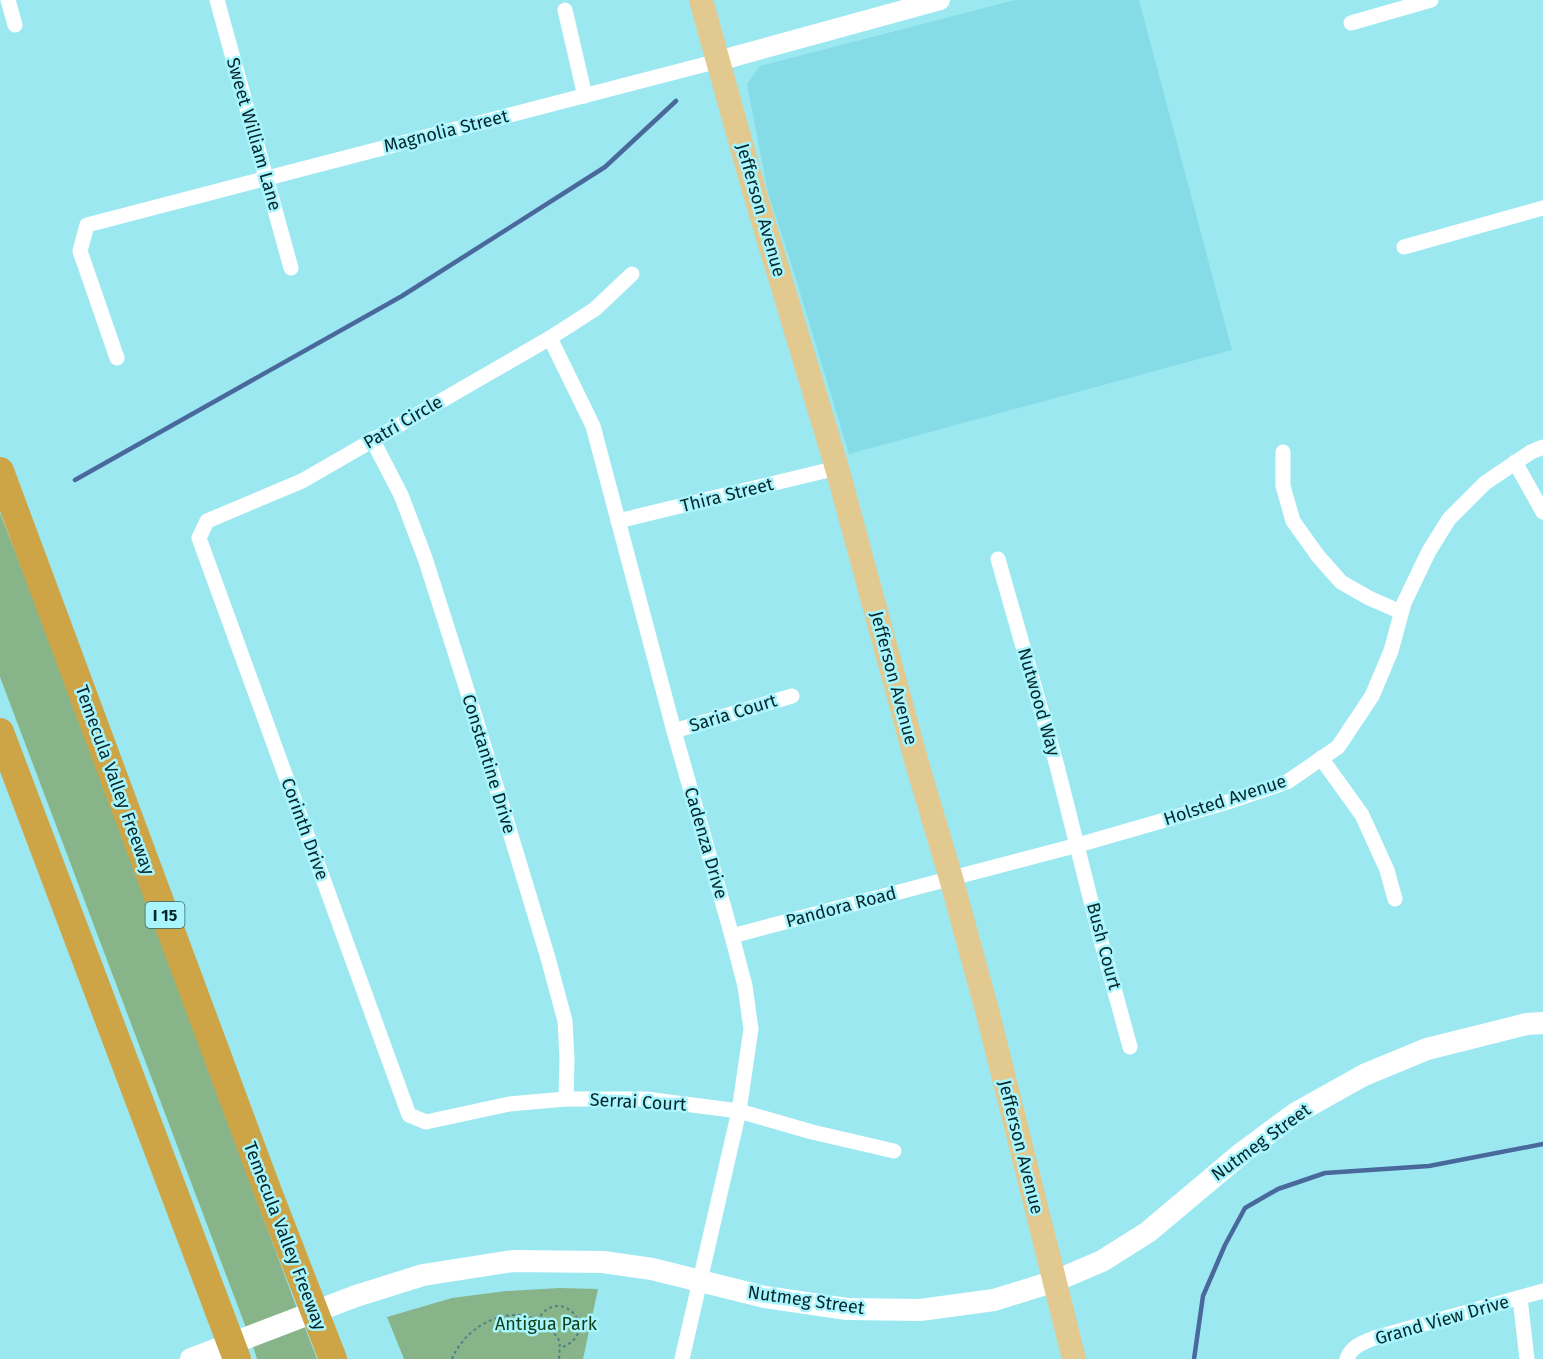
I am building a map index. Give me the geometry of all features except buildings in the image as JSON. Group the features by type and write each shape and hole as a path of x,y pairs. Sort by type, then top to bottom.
{"highway":[{"name":"Temecula Valley Freeway","path":"0,471 268,1192 333,1359"},
{"path":"0,732 237,1359"}],"main road":[{"name":"Jefferson Avenue","path":"701,0 837,468 918,767 951,878 1074,1359"},
{"name":"Nutmeg Street","path":"191,1359 356,1296 423,1275 513,1261 603,1262 652,1269 765,1297 847,1309 921,1310 994,1300 1055,1281 1102,1261 1149,1232 1242,1153 1296,1113 1364,1076 1427,1049 1527,1024 1543,1023"}],"street":[{"path":"8,0 15,25"},
{"name":"Sweet William Lane","path":"217,0 291,268"},
{"path":"1351,23 1431,0"},
{"name":"Magnolia Street","path":"117,358 80,251 87,225 585,96 929,1"},
{"path":"565,10 585,96"},
{"path":"1404,246 1543,208"},
{"name":"Patri Circle","path":"211,571 199,538 207,521 302,481 550,339 595,309 632,274"},
{"name":"Cadenza Drive","path":"550,339 593,426 732,936 745,986 751,1029 739,1111 682,1359"},
{"name":"Constantine Drive","path":"372,439 402,495 425,558 544,947 565,1021 566,1099"},
{"name":"Holsted Avenue","path":"951,878 1078,845 1231,801 1287,782 1338,747 1372,696 1391,651 1404,603 1429,551 1449,519 1485,483 1531,452 1543,447"},
{"path":"1283,452 1283,486 1293,522 1318,556 1341,582 1368,598 1401,612"},
{"path":"1515,462 1543,512"},
{"name":"Thira Street","path":"618,521 837,468"},
{"name":"Nutwood Way","path":"998,559 1058,766 1078,845"},
{"name":"Corinth Drive","path":"211,571 400,1087"},
{"name":"Saria Court","path":"675,731 792,696"},
{"path":"1321,758 1362,815 1387,870 1395,899"},
{"name":"Bush Court","path":"1078,845 1130,1047"},
{"name":"Pandora Road","path":"732,936 951,878"},
{"name":"Serrai Court","path":"400,1087 409,1115 426,1122 509,1104 566,1099 646,1099 739,1111 812,1132 894,1150"},
{"name":"Grand View Drive","path":"1347,1359 1356,1346 1374,1338 1543,1291"},
{"path":"1520,1298 1527,1359"}],"path":[{"path":"537,1321 544,1311 552,1307 569,1309 576,1315 579,1320 576,1336 568,1344 560,1347"},
{"path":"453,1359 467,1336 487,1321 504,1316 530,1317 555,1333 560,1347 558,1359"}],"shaded area":[{"path":"1015,0 1139,0 1232,350 849,454 768,193 747,84 760,66"}],"green space":[{"path":"0,513 299,1314 248,1333 0,677"},
{"name":"Antigua Park","path":"560,1288 598,1289 583,1359 404,1359 387,1317 452,1298 506,1291"},
{"path":"302,1320 317,1359 257,1359 251,1340"}],"waterway":[{"path":"75,480 402,296 605,167 676,101"},
{"path":"1194,1359 1203,1296 1225,1245 1245,1208 1278,1189 1325,1173 1429,1166 1543,1144"}]}
